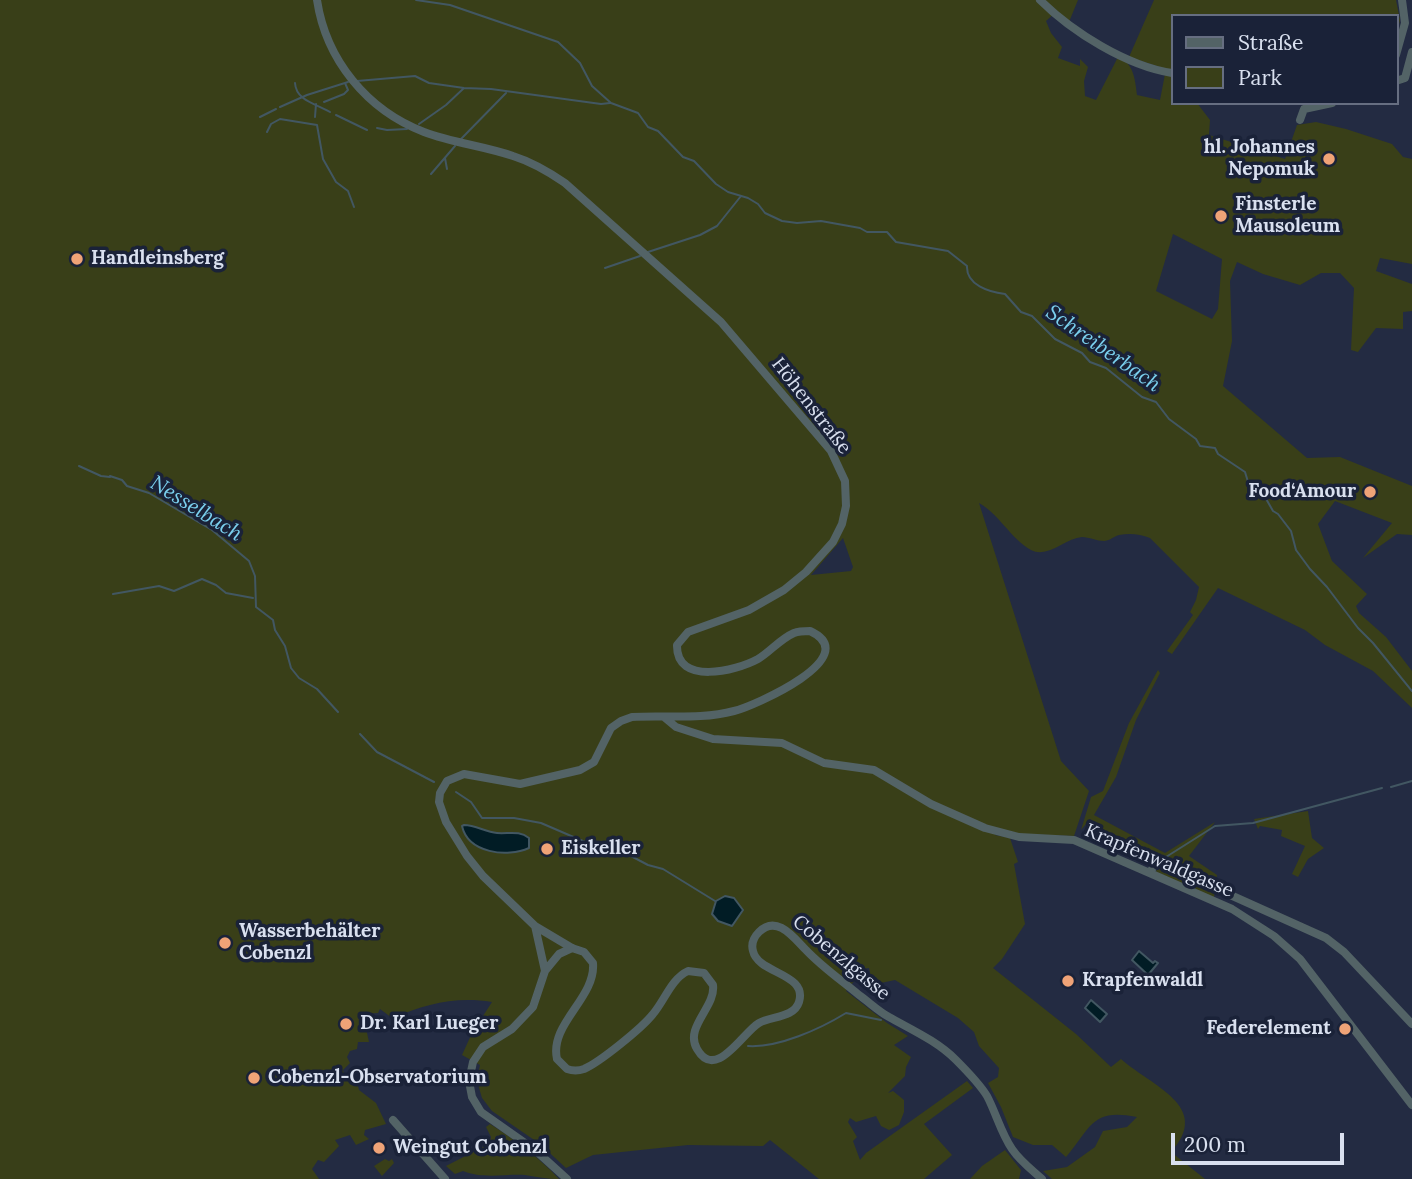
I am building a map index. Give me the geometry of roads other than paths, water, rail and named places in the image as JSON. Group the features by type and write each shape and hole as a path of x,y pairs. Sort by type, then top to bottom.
{"street":[{"name":"Höhenstraße","path":"317,0 329,44 357,87 402,121 423,131 513,156 550,173 591,205 721,322 831,451 843,474 846,506 838,532 819,559 784,590 735,616 688,632 679,641 677,650 681,662 692,670 728,669 756,660 793,634 806,631 815,634 825,649 822,661 810,673 743,709 706,716 632,717 621,721 608,733 594,762 580,771 520,784 464,774 455,776 442,787 439,802 443,814 467,856 483,876 535,926"},
{"path":"1040,0 1070,24 1119,55 1144,66 1170,72"},
{"path":"1398,48 1405,23 1402,0"},
{"path":"1398,80 1405,78 1412,52"},
{"path":"1300,120 1304,109 1323,105"},
{"name":"Krapfenwaldgasse","path":"664,717 676,727 713,739 782,743 824,763 874,770 931,804 985,828 1019,836 1074,840 1232,909 1285,944 1321,984 1412,1105"},
{"path":"1150,872 1157,862 1326,938 1344,952 1412,1024"},
{"path":"535,926 545,971"},
{"name":"Cobenzlgasse","path":"535,926 587,954 593,963 591,979 556,1043 555,1054 562,1066 577,1071 592,1065 650,1018 678,978 684,972 692,970 707,975 714,988 712,1000 696,1029 694,1043 703,1055 716,1059 729,1054 754,1026 785,1015 799,1003 800,994 795,983 763,966 753,952 753,941 760,931 771,926 781,927 827,971 883,1014 932,1041 954,1058 982,1088 1011,1148 1042,1179"},
{"path":"567,1179 524,1142 481,1112 469,1086 470,1069 476,1056 528,1013 537,1000 545,971 559,954 572,948"},
{"path":"393,1120 445,1179"}],"water":[{"path":"462,826 493,832 521,834 529,838 529,848 510,853 490,851 472,842 466,835"},
{"path":"725,896 734,898 743,910 732,926 718,921 712,914 716,901"},
{"path":"1139,951 1153,963 1158,963 1148,975 1132,960"},
{"path":"1091,1000 1107,1014 1100,1022 1085,1008"}],"waterway":[{"name":"Schreiberbach","path":"416,0 450,5 558,42 580,63 592,86 611,103 638,113 648,127 658,131 683,157 694,161 716,184 728,192 748,198 758,204 765,213 782,221 821,221 860,228 867,232 887,232 896,242 948,251 967,266 974,283 1005,294 1021,312 1032,316 1055,339 1082,353 1090,362 1106,368 1142,397 1156,402 1169,419 1196,439 1200,446 1215,448 1218,454 1245,472 1249,485 1265,497 1273,511 1291,531 1296,550 1310,569 1412,691"},
{"path":"357,81 415,76 429,83 464,88 610,103"},
{"path":"280,107 348,82"},
{"path":"295,83 303,98 330,112"},
{"path":"324,102 344,94 348,90 345,83"},
{"path":"419,124 464,88"},
{"path":"461,139 506,93"},
{"path":"315,117 316,104"},
{"path":"260,117 276,109"},
{"path":"336,115 367,130"},
{"path":"267,132 271,124 280,119 317,125 323,159 336,182 348,191 354,207"},
{"path":"377,128 407,129"},
{"path":"431,174 455,146"},
{"path":"445,158 447,169"},
{"path":"648,252 700,235 717,226 741,196"},
{"path":"605,268 640,256"},
{"name":"Nesselbach","path":"79,466 110,477"},
{"name":"Nesselbach","path":"110,476 122,480 127,486 149,493 212,530 249,561 255,576 256,607 273,620 275,630 285,646 291,668 299,678 317,689 338,712"},
{"path":"113,594 159,586 174,591 202,579 226,593 253,598"},
{"name":"Nesselbach","path":"360,734 377,752 434,782"},
{"path":"1391,787 1412,781"},
{"path":"1166,857 1215,826 1253,823 1382,788"},
{"name":"Nesselbach","path":"456,792 471,802 482,818 514,818 541,823 613,854 629,855 663,869 715,901"},
{"path":"748,1046 772,1044 799,1036 846,1013 881,1020"}],"place":[{"name":"hl. Johannes Nepomuk","path":"1329,159"},
{"name":"Finsterle Mausoleum","path":"1221,216"},
{"name":"Handleinsberg","path":"77,259"},
{"name":"Food‘Amour","path":"1370,492"},
{"name":"Eiskeller","path":"547,849"},
{"name":"Wasserbehälter Cobenzl","path":"225,943"},
{"name":"Krapfenwaldl","path":"1068,981"},
{"name":"Dr. Karl Lueger","path":"346,1024"},
{"name":"Federelement","path":"1345,1029"},
{"name":"Cobenzl-Observatorium","path":"254,1078"},
{"name":"Weingut Cobenzl","path":"379,1148"}]}
